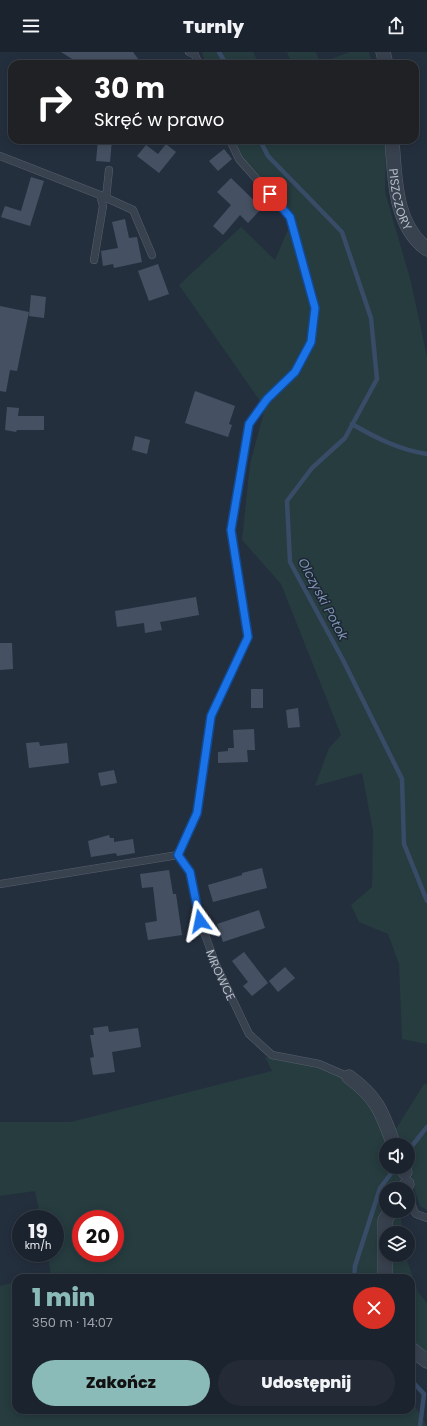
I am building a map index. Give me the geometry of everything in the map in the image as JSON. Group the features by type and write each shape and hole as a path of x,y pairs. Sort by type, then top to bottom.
{"street":[{"name":"PISZCZORY","path":"392,144 395,175 402,213 408,228 416,241 427,249"},
{"name":"MROWCE","path":"349,1077 364,1088 380,1108 391,1138"},
{"path":"385,1274 385,1220 386,1218"},
{"path":"415,1352 427,1361"}],"lane":[{"path":"190,52 195,55 197,60"},
{"path":"0,884 178,855 197,813 211,716 248,637 231,530 249,424 267,399 295,372 311,342 315,308 290,217 239,159 232,144"},
{"path":"0,156 133,210 152,255"},
{"path":"94,260 103,206 103,197 109,170"},
{"name":"MROWCE","path":"178,855 190,872 200,921 216,965 249,1034 272,1055 319,1064 349,1077"},
{"path":"405,1178 413,1209 416,1214 427,1218"}],"green space":[{"path":"202,52 253,52 257,60 205,60"},
{"path":"287,52 316,52 319,60 290,60"},
{"path":"350,52 369,52 371,60 328,60"},
{"path":"235,144 386,144 385,192 411,282 427,357 427,1044 402,1039 399,964 388,934 359,922 351,905 372,887 373,831 362,773 315,786 329,748 341,735 281,584 242,540 250,464 265,408 179,285 241,227 275,260 293,218 240,158"},
{"path":"265,1057 296,1063 328,1072 357,1086 368,1097 376,1110 386,1138 379,1138 379,1174 399,1174 402,1182 379,1182 379,1218 385,1218 385,1226 379,1226 379,1262 381,1262 380,1274 51,1274 49,1262 64,1262 64,1210 39,1210 35,1191 0,1196 0,1122 71,1122 272,1071"},
{"path":"424,1084 427,1084 427,1210 420,1206 415,1191 415,1182 413,1182 411,1176 411,1174 415,1174 415,1138 400,1138 396,1129"},
{"path":"393,1218 401,1218 402,1226 390,1226"},
{"path":"389,1262 407,1262 412,1274 390,1274"},
{"path":"12,1283 12,1414 415,1414 415,1406 427,1426 0,1426 0,1286"},
{"path":"415,1283 418,1292 427,1303 427,1353 415,1345"}],"building":[{"path":"61,52 133,52 139,60 74,60"},
{"path":"98,144 112,144 110,162 96,161"},
{"path":"166,144 176,152 159,173 137,156 146,145 158,154"},
{"path":"224,149 232,159 218,171 209,161"},
{"path":"31,177 44,181 30,226 1,217 5,206 21,211"},
{"path":"231,178 262,208 248,223 240,215 223,235 213,226 231,205 217,192"},
{"path":"125,219 129,238 137,237 142,262 114,268 113,264 103,266 101,251 118,248 112,222"},
{"path":"158,264 169,294 149,301 138,271"},
{"path":"31,295 46,297 44,318 29,316"},
{"path":"0,306 29,312 17,371 10,370 6,392 0,391"},
{"path":"195,391 235,406 229,424 232,425 228,437 185,423"},
{"path":"7,407 19,408 18,416 44,416 44,430 17,430 16,432 5,430"},
{"path":"135,436 150,440 147,454 132,450"},
{"path":"196,597 199,615 160,622 162,630 145,633 144,623 117,627 115,611"},
{"path":"0,643 12,643 13,669 0,670"},
{"path":"251,689 263,689 263,708 251,708"},
{"path":"298,708 300,727 288,728 286,710"},
{"path":"254,729 255,750 247,750 248,762 218,763 218,752 228,751 228,748 234,748 233,730"},
{"path":"39,742 40,746 67,743 69,763 29,768 26,743"},
{"path":"114,770 117,783 101,786 98,773"},
{"path":"109,835 110,838 114,838 114,842 133,839 135,853 117,856 116,853 91,857 88,841"},
{"path":"262,868 267,888 213,902 208,885 242,875 242,873"},
{"path":"169,870 173,894 176,894 182,935 148,940 145,923 157,921 153,887 142,888 140,874"},
{"path":"259,910 265,928 223,942 217,924"},
{"path":"244,952 268,983 252,996 243,986 248,982 232,961"},
{"path":"285,967 295,978 278,992 269,981"},
{"path":"108,1026 109,1032 138,1028 141,1047 112,1052 115,1072 93,1075 90,1058 94,1057 90,1035 94,1035 93,1028"}],"waterway":[{"name":"Olczyski Potok","path":"219,52 224,60"},
{"name":"Olczyski Potok","path":"262,144 268,156 342,232 371,318 377,379 345,438 312,468 287,501 290,562 343,660 402,779 404,844 427,901"},
{"path":"352,424 388,443 407,450 427,454"},
{"name":"Olczyski Potok","path":"415,1142 427,1127"},
{"name":"Olczyski Potok","path":"354,1274 355,1266 380,1188 391,1174"},
{"name":"Olczyski Potok","path":"415,1384 424,1394 420,1426"}],"route":[{"path":"200,921 190,872 178,855 197,813 211,716 248,637 231,530 249,424 267,399 295,372 311,342 315,308 290,217 270,194"}]}
